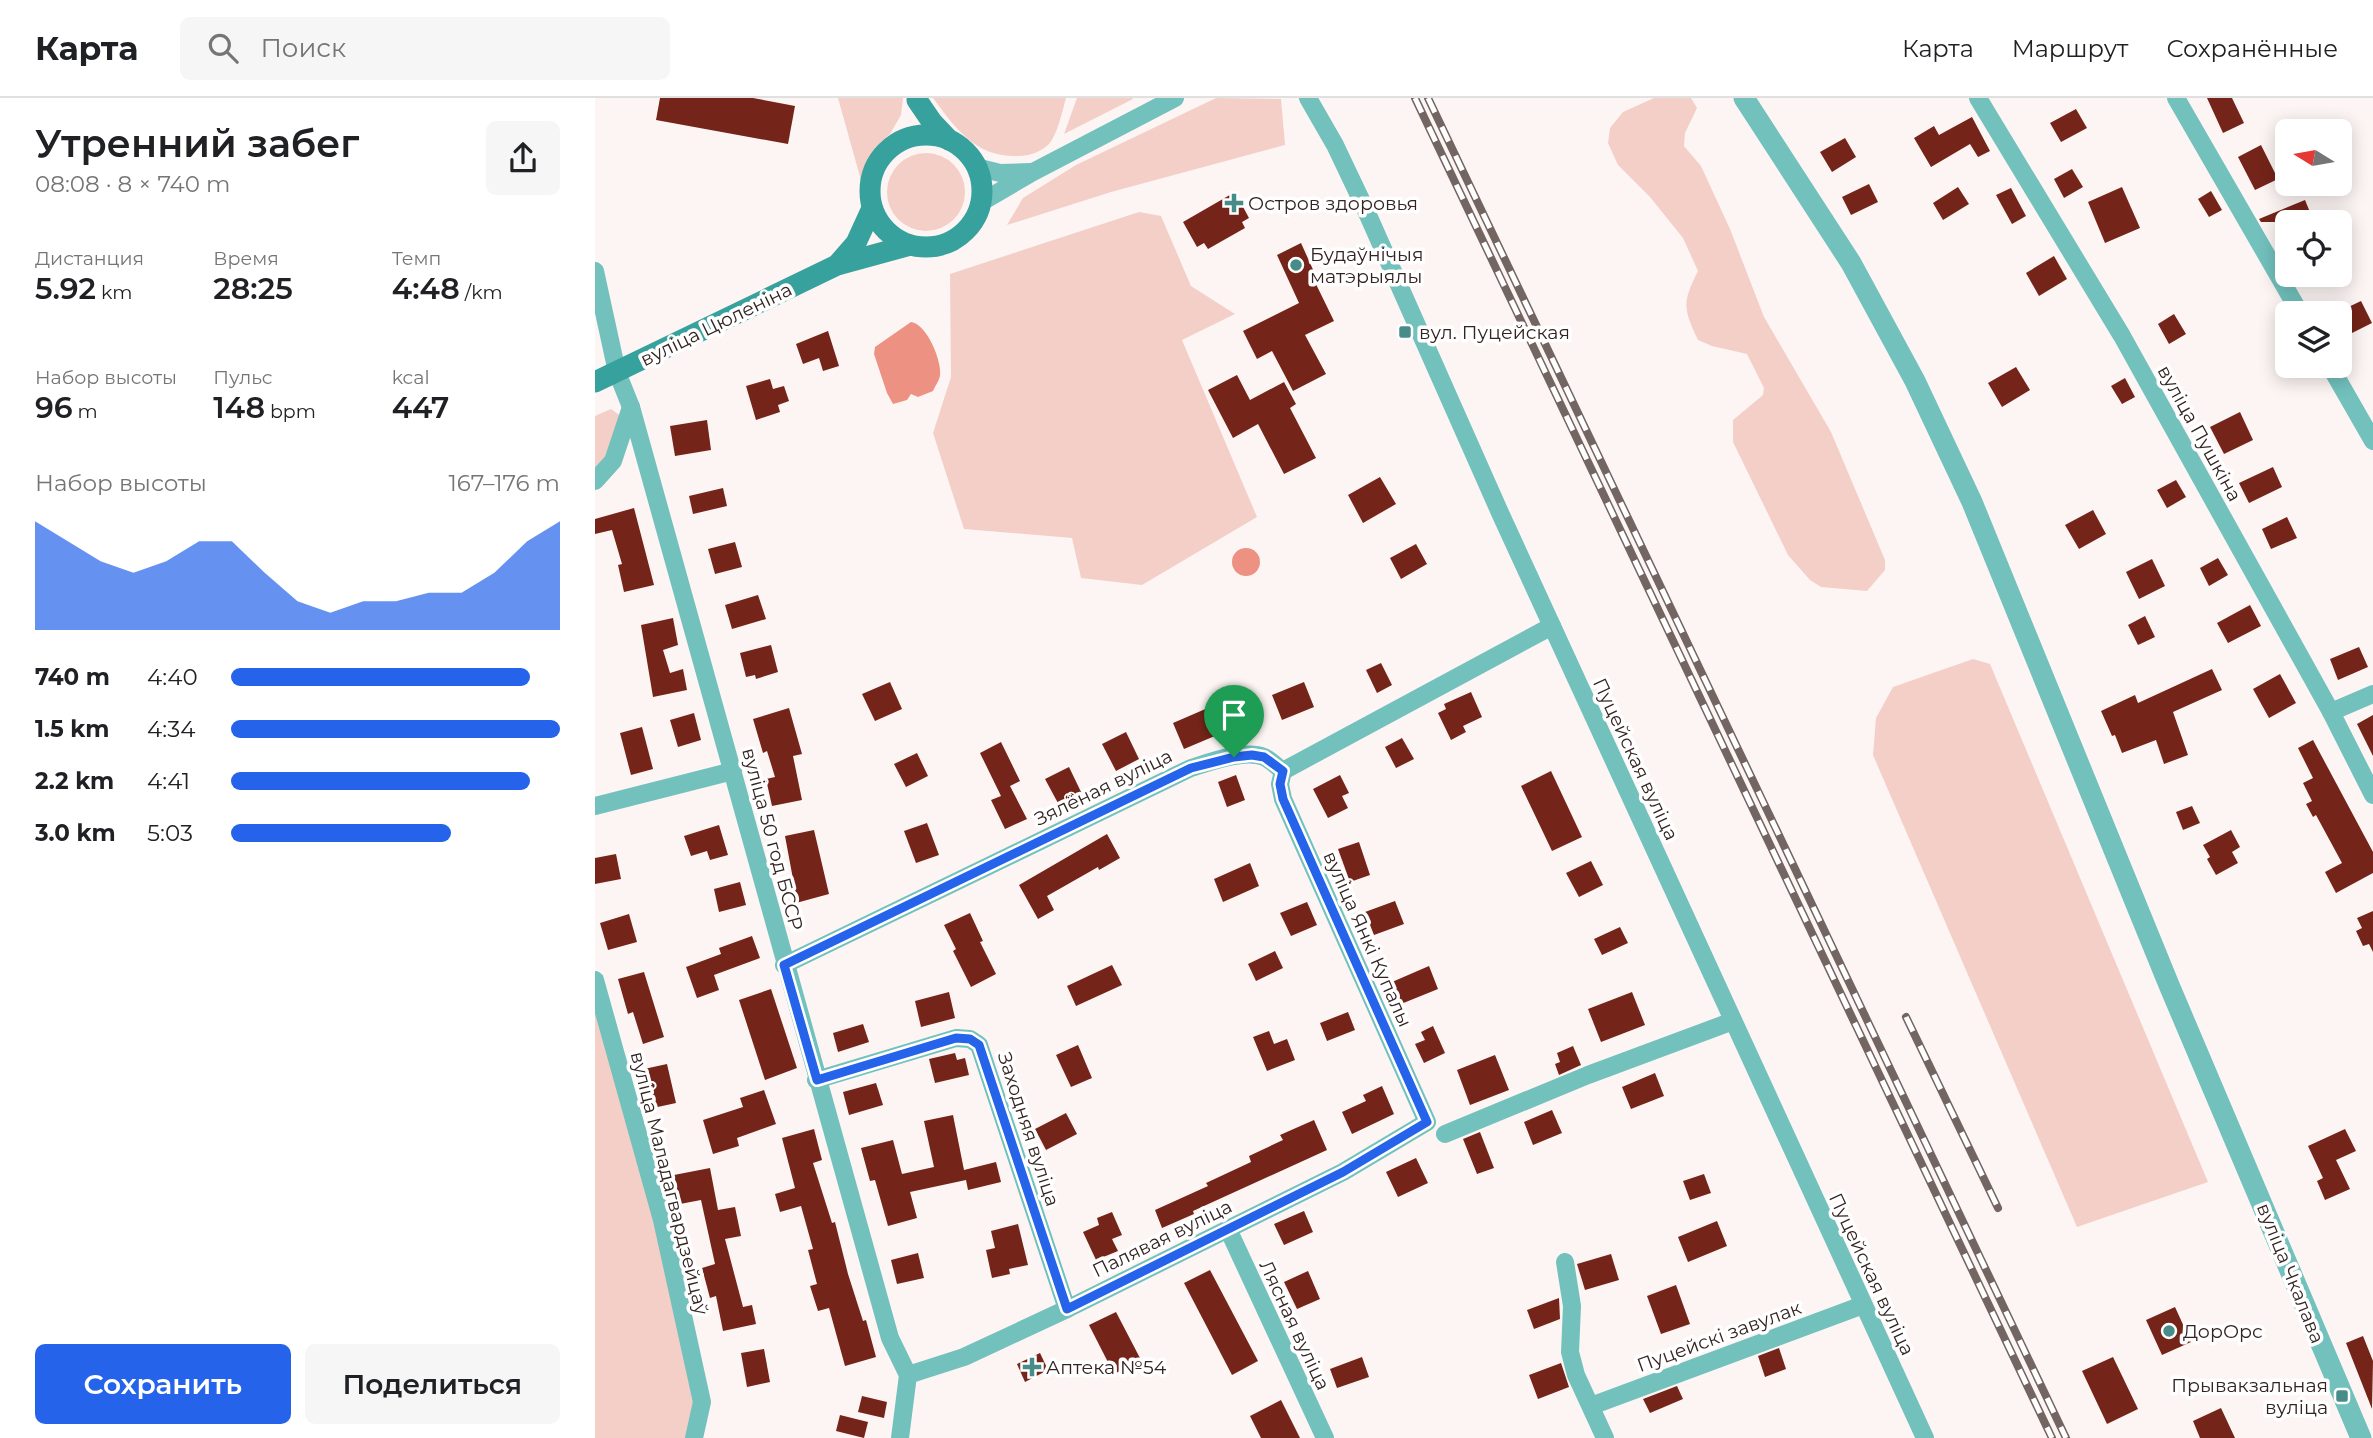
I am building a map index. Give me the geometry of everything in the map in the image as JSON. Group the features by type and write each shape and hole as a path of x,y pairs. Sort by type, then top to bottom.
{"main road":[{"path":"917,99 949,141"},
{"name":"вуліца Цюленіна","path":"837,265 856,243 872,208 870,189 873,171 883,155 897,143 911,124 917,99"},
{"path":"897,143 914,136 932,136 949,141 965,151 976,167 981,185 980,203"},
{"name":"вуліца Цюленіна","path":"595,382 837,265 910,245 928,247 946,244 962,234 973,220 980,203"},
{"path":"872,208 880,224 893,237 910,245"}],"street":[{"name":"вуліца Цюленіна","path":"980,203 1033,172 1175,98"},
{"name":"Пуцейская вуліца","path":"1308,98 1335,145 1364,206 1415,326 1924,1438"},
{"name":"вуліца Чкалава","path":"1744,98 1851,263 1915,382 1961,478 2212,1088 2361,1438"},
{"name":"вуліца Пушкіна","path":"1978,98 2122,336 2331,712 2373,795"},
{"path":"2176,98 2293,301"},
{"name":"вуліца Цюленіна","path":"976,167 1000,173 1033,172"},
{"name":"вуліца 50 год БССР","path":"595,271 617,372 631,407 733,771 784,965 890,1338 908,1375"},
{"path":"2337,378 2373,441"},
{"path":"595,481 613,461 631,407"},
{"path":"1283,771 1552,626"},
{"path":"2331,712 2373,694"},
{"name":"Зялёная вуліца","path":"784,965 1191,768 1252,755 1264,757 1283,771"},
{"path":"595,806 733,771"},
{"name":"вуліца Янкі Купалы","path":"1283,771 1280,784 1283,799 1427,1122"},
{"name":"вуліца Маладагвардзейцаў","path":"595,980 662,1220 702,1402 694,1438"},
{"path":"1445,1134 1588,1075 1733,1021"},
{"name":"Заходняя вуліца","path":"817,1080 956,1038 970,1039 979,1045 1067,1309"},
{"name":"Палявая вуліца","path":"908,1375 964,1357 1067,1309 1343,1172 1427,1122"},
{"name":"Лясная вуліца","path":"1228,1229 1325,1438"},
{"path":"1565,1262 1572,1306 1570,1352 1577,1376 1605,1438"},
{"name":"Пуцейскі завулак","path":"1591,1406 1863,1305"},
{"path":"900,1438 908,1375"}],"shaded area":[{"path":"838,98 903,98 901,115 866,166 862,184"},
{"path":"933,98 1066,98 1049,144 1035,153 1019,156 1004,155 979,147 959,131"},
{"path":"1077,98 1132,98 1133,99 1064,134"},
{"path":"1216,98 1281,99 1285,145 1111,192 1007,225 1023,198 1076,165"},
{"path":"1654,98 1691,98 1697,108 1685,133 1684,146 1701,166 1730,229 1764,317 1831,432 1885,560 1885,570 1867,591 1821,587 1810,580 1788,555 1733,442 1733,420 1763,395 1764,388 1747,354 1698,340 1686,306 1698,271 1683,238 1650,197 1618,165 1608,143 1610,128 1623,112"},
{"path":"918,153 934,153 948,159 959,170 965,184 965,200 959,214 948,225 934,231 918,231 904,225 893,214 887,200 887,184 893,170 904,159"},
{"path":"1139,212 1161,216 1191,286 1235,314 1182,340 1257,517 1142,585 1081,578 1072,538 964,529 933,433 951,377 950,274"},
{"path":"911,322 917,324 928,336 939,362 940,376 933,391 918,397 911,394 907,400 893,404 874,354 875,347"},
{"path":"611,409 622,417 595,481 595,416"},
{"path":"1246,548 1256,552 1260,562 1256,572 1246,576 1236,572 1232,562 1236,552"},
{"path":"1973,659 1990,664 2208,1182 2077,1227 1873,755 1876,718 1893,687"},
{"path":"595,980 702,1402 694,1438 595,1438"}],"building":[{"path":"660,98 753,98 795,106 788,144 656,120"},
{"path":"2207,98 2232,98 2244,123 2223,133"},
{"path":"2076,109 2087,128 2061,142 2050,123"},
{"path":"1972,117 1990,151 1978,157 1970,144 1931,167 1914,138 1934,126 1939,135"},
{"path":"1845,138 1856,157 1832,172 1820,152"},
{"path":"2261,145 2275,173 2275,180 2255,190 2238,157"},
{"path":"2072,169 2083,187 2064,198 2054,179"},
{"path":"1869,184 1878,202 1851,215 1842,197"},
{"path":"1958,187 1969,204 1943,220 1933,203"},
{"path":"2122,187 2140,228 2105,243 2088,202"},
{"path":"2011,188 2026,216 2012,224 1996,195"},
{"path":"2211,191 2222,210 2209,217 2198,199"},
{"path":"1235,192 1249,218 1242,222 1245,228 1208,249 1204,243 1197,247 1183,222"},
{"path":"2305,200 2309,210 2281,210"},
{"path":"2275,212 2275,222 2261,222 2259,219"},
{"path":"1301,243 1315,274 1312,276 1334,321 1305,335 1326,374 1293,391 1272,351 1257,359 1243,331 1299,303 1277,255"},
{"path":"2054,256 2067,279 2039,296 2026,273"},
{"path":"2361,301 2372,323 2352,333 2352,305"},
{"path":"2174,314 2186,334 2169,344 2158,324"},
{"path":"828,331 839,366 823,371 819,358 803,364 796,344"},
{"path":"2016,367 2030,390 2002,407 1988,383"},
{"path":"1237,375 1250,400 1284,382 1296,404 1290,408 1316,458 1284,474 1258,424 1233,438 1208,390"},
{"path":"2125,378 2135,397 2122,404 2111,386"},
{"path":"770,379 773,389 784,386 789,401 778,405 780,412 756,420 746,386"},
{"path":"2240,412 2253,440 2224,454 2210,427"},
{"path":"707,420 711,450 675,456 670,426"},
{"path":"2273,467 2282,487 2249,503 2239,483"},
{"path":"1380,477 1396,504 1363,523 1348,495"},
{"path":"2176,480 2186,497 2167,508 2157,490"},
{"path":"723,488 727,506 693,514 689,496"},
{"path":"634,508 654,585 624,592 618,565 622,564 612,530 595,534 595,519"},
{"path":"2093,510 2106,534 2079,549 2065,525"},
{"path":"2287,517 2297,538 2271,549 2262,529"},
{"path":"735,542 742,567 715,574 708,549"},
{"path":"1416,544 1427,564 1401,579 1390,558"},
{"path":"2218,558 2228,575 2209,586 2200,568"},
{"path":"2152,559 2165,586 2139,599 2126,572"},
{"path":"758,595 766,619 732,629 725,605"},
{"path":"2250,605 2261,626 2228,643 2217,623"},
{"path":"2145,616 2155,637 2138,645 2128,625"},
{"path":"673,618 678,645 663,650 670,673 683,669 687,690 653,697 641,625"},
{"path":"771,645 778,672 756,679 755,675 746,677 740,653"},
{"path":"2359,647 2368,667 2338,680 2330,659"},
{"path":"1381,663 1392,685 1377,693 1366,670"},
{"path":"2212,669 2222,690 2173,712 2188,755 2164,764 2156,740 2122,753 2101,711 2135,695 2138,703"},
{"path":"2280,674 2296,703 2269,718 2253,689"},
{"path":"890,682 902,709 875,721 862,694"},
{"path":"1304,682 1314,707 1282,720 1272,695"},
{"path":"1471,692 1482,717 1463,726 1466,732 1451,740 1438,713 1446,709 1444,704"},
{"path":"1230,696 1244,727 1223,737 1222,733 1184,749 1173,723"},
{"path":"789,708 802,754 793,756 802,800 772,806 766,779 775,777 767,751 763,753 753,719"},
{"path":"694,713 701,740 678,747 670,720"},
{"path":"2373,715 2373,756 2357,724"},
{"path":"642,727 653,769 631,775 620,733"},
{"path":"1126,732 1139,759 1116,771 1102,744"},
{"path":"1402,738 1414,759 1396,768 1385,747"},
{"path":"2313,740 2373,852 2373,873 2336,893 2325,872 2342,863 2316,815 2313,817 2306,804 2312,801 2303,783 2313,778 2298,748"},
{"path":"1001,742 1020,781 1010,786 1027,819 1005,829 991,800 1001,796 980,753"},
{"path":"917,753 928,776 906,787 894,764"},
{"path":"1069,767 1082,794 1059,805 1045,779"},
{"path":"1551,771 1582,837 1552,851 1521,786"},
{"path":"1236,775 1245,800 1227,807 1218,782"},
{"path":"1340,775 1349,793 1342,796 1348,808 1328,818 1313,789"},
{"path":"2192,806 2200,823 2183,830 2176,812"},
{"path":"927,823 939,855 916,863 904,831"},
{"path":"719,825 728,855 710,860 707,851 691,856 684,836"},
{"path":"814,830 829,894 796,903 785,836"},
{"path":"2231,830 2240,847 2232,852 2238,863 2216,875 2203,845"},
{"path":"1107,834 1120,858 1099,870 1098,867 1047,896 1054,910 1038,919 1019,885"},
{"path":"1359,842 1370,875 1350,882 1338,849"},
{"path":"616,854 621,879 595,884 595,858"},
{"path":"1591,861 1603,885 1579,897 1566,873"},
{"path":"1250,863 1259,886 1223,902 1214,879"},
{"path":"740,882 746,905 719,912 714,889"},
{"path":"1395,901 1404,924 1374,935 1365,912"},
{"path":"1307,902 1317,925 1291,936 1280,913"},
{"path":"2373,911 2373,952 2369,944 2363,946 2356,931 2362,928 2357,918"},
{"path":"970,913 983,941 980,942 996,974 971,987 953,951 956,949 944,925"},
{"path":"629,914 637,942 608,950 600,923"},
{"path":"1620,927 1628,943 1602,955 1594,939"},
{"path":"752,936 760,958 714,975 719,990 697,998 686,967 721,954 719,948"},
{"path":"1275,951 1283,968 1256,981 1248,964"},
{"path":"1112,965 1122,985 1076,1006 1067,986"},
{"path":"1429,966 1438,989 1401,1004 1392,982"},
{"path":"644,972 664,1037 643,1044 633,1012 628,1014 618,979"},
{"path":"771,989 797,1068 765,1080 739,1000"},
{"path":"949,992 955,1018 921,1027 915,1001"},
{"path":"1632,992 1645,1025 1601,1042 1588,1009"},
{"path":"1348,1012 1355,1030 1327,1041 1320,1023"},
{"path":"863,1024 869,1042 838,1052 833,1033"},
{"path":"1433,1026 1445,1053 1424,1063 1415,1044 1425,1040 1421,1032"},
{"path":"1269,1031 1274,1044 1287,1039 1295,1060 1267,1071 1253,1037"},
{"path":"1078,1045 1092,1078 1071,1087 1056,1055"},
{"path":"1573,1046 1581,1065 1559,1075 1555,1064 1560,1062 1557,1053"},
{"path":"955,1053 957,1060 965,1058 969,1075 935,1083 929,1059"},
{"path":"1495,1055 1509,1090 1470,1105 1457,1070"},
{"path":"667,1064 676,1103 653,1108 644,1069"},
{"path":"1655,1073 1664,1096 1631,1109 1622,1087"},
{"path":"876,1083 883,1105 849,1115 843,1092"},
{"path":"1382,1086 1394,1114 1352,1134 1342,1112 1366,1101 1363,1095"},
{"path":"764,1090 776,1124 737,1138 739,1146 713,1154 703,1120 743,1107 740,1098"},
{"path":"1552,1110 1562,1133 1533,1145 1524,1122"},
{"path":"1066,1113 1077,1134 1046,1150 1035,1129"},
{"path":"953,1115 964,1170 996,1162 1001,1182 968,1190 966,1180 910,1192 917,1218 888,1226 875,1180 870,1181 861,1148 893,1140 902,1174 934,1167 924,1121"},
{"path":"1314,1120 1327,1150 1193,1211 1194,1214 1162,1228 1155,1210 1208,1186 1206,1183 1251,1162 1249,1156 1283,1140 1280,1135"},
{"path":"814,1129 822,1160 813,1163 832,1223 835,1222 848,1274 863,1321 866,1320 876,1357 845,1366 829,1308 818,1311 810,1286 817,1284 808,1250 813,1249 801,1206 780,1212 775,1194 795,1188 782,1138"},
{"path":"2345,1129 2356,1151 2336,1160 2350,1189 2325,1200 2317,1181 2323,1178 2308,1146"},
{"path":"1480,1132 1494,1168 1477,1174 1463,1139"},
{"path":"1416,1158 1428,1183 1398,1197 1386,1172"},
{"path":"710,1168 718,1210 735,1207 741,1236 725,1239 743,1307 752,1305 756,1324 723,1331 716,1296 710,1298 702,1268 715,1264 701,1200 680,1204 674,1175"},
{"path":"1704,1174 1711,1193 1690,1200 1683,1181"},
{"path":"1304,1211 1313,1232 1284,1245 1274,1224"},
{"path":"1112,1212 1122,1235 1112,1239 1118,1251 1096,1260 1083,1232 1099,1225 1097,1218"},
{"path":"1717,1221 1727,1246 1688,1262 1678,1237"},
{"path":"1018,1224 1028,1265 1009,1269 1010,1274 992,1278 986,1250 995,1248 991,1231"},
{"path":"918,1253 924,1278 897,1284 891,1260"},
{"path":"1611,1254 1619,1280 1585,1290 1577,1264"},
{"path":"1210,1270 1258,1361 1232,1375 1184,1283"},
{"path":"1308,1271 1320,1299 1297,1309 1284,1282"},
{"path":"1676,1285 1690,1324 1661,1334 1647,1296"},
{"path":"1559,1298 1560,1319 1534,1329 1527,1310"},
{"name":"ДорОрс","path":"2175,1307 2191,1342 2162,1355 2146,1320"},
{"path":"1116,1312 1141,1360 1114,1374 1089,1325"},
{"path":"2363,1336 2373,1361 2372,1409 2346,1343"},
{"path":"1779,1348 1786,1369 1765,1377 1758,1356"},
{"path":"764,1349 770,1382 747,1387 741,1353"},
{"name":"Аптека №54","path":"1040,1353 1048,1370 1025,1382 1017,1364"},
{"path":"1362,1357 1369,1377 1337,1388 1330,1369"},
{"path":"2113,1357 2138,1409 2107,1424 2082,1371"},
{"path":"1561,1363 1569,1387 1538,1399 1529,1375"},
{"path":"1677,1386 1683,1399 1650,1413 1643,1399"},
{"path":"862,1396 887,1402 884,1418 858,1412"},
{"path":"1281,1400 1300,1438 1261,1438 1250,1416"},
{"path":"2221,1408 2235,1438 2200,1438 2193,1421"},
{"path":"840,1415 868,1422 864,1438 836,1431"}],"railway":[{"path":"1415,98 2052,1438"},
{"path":"1428,98 2066,1438"},
{"path":"1906,1017 1998,1208"}],"place":[{"name":"Остров здоровья","path":"1234,203"},
{"name":"Будаўнічыя матэрыялы","path":"1296,265"},
{"name":"вул. Пуцейская","path":"1405,332"},
{"name":"ДорОрс","path":"2169,1331"},
{"name":"Аптека №54","path":"1032,1367"},
{"name":"Прывакзальная вуліца","path":"2342,1396"}],"route":[{"path":"1234,757 1264,757 1283,771 1280,784 1283,799 1427,1122 1343,1172 1067,1309 979,1045 970,1039 956,1038 817,1080 784,965 1191,768 1234,757"}]}
